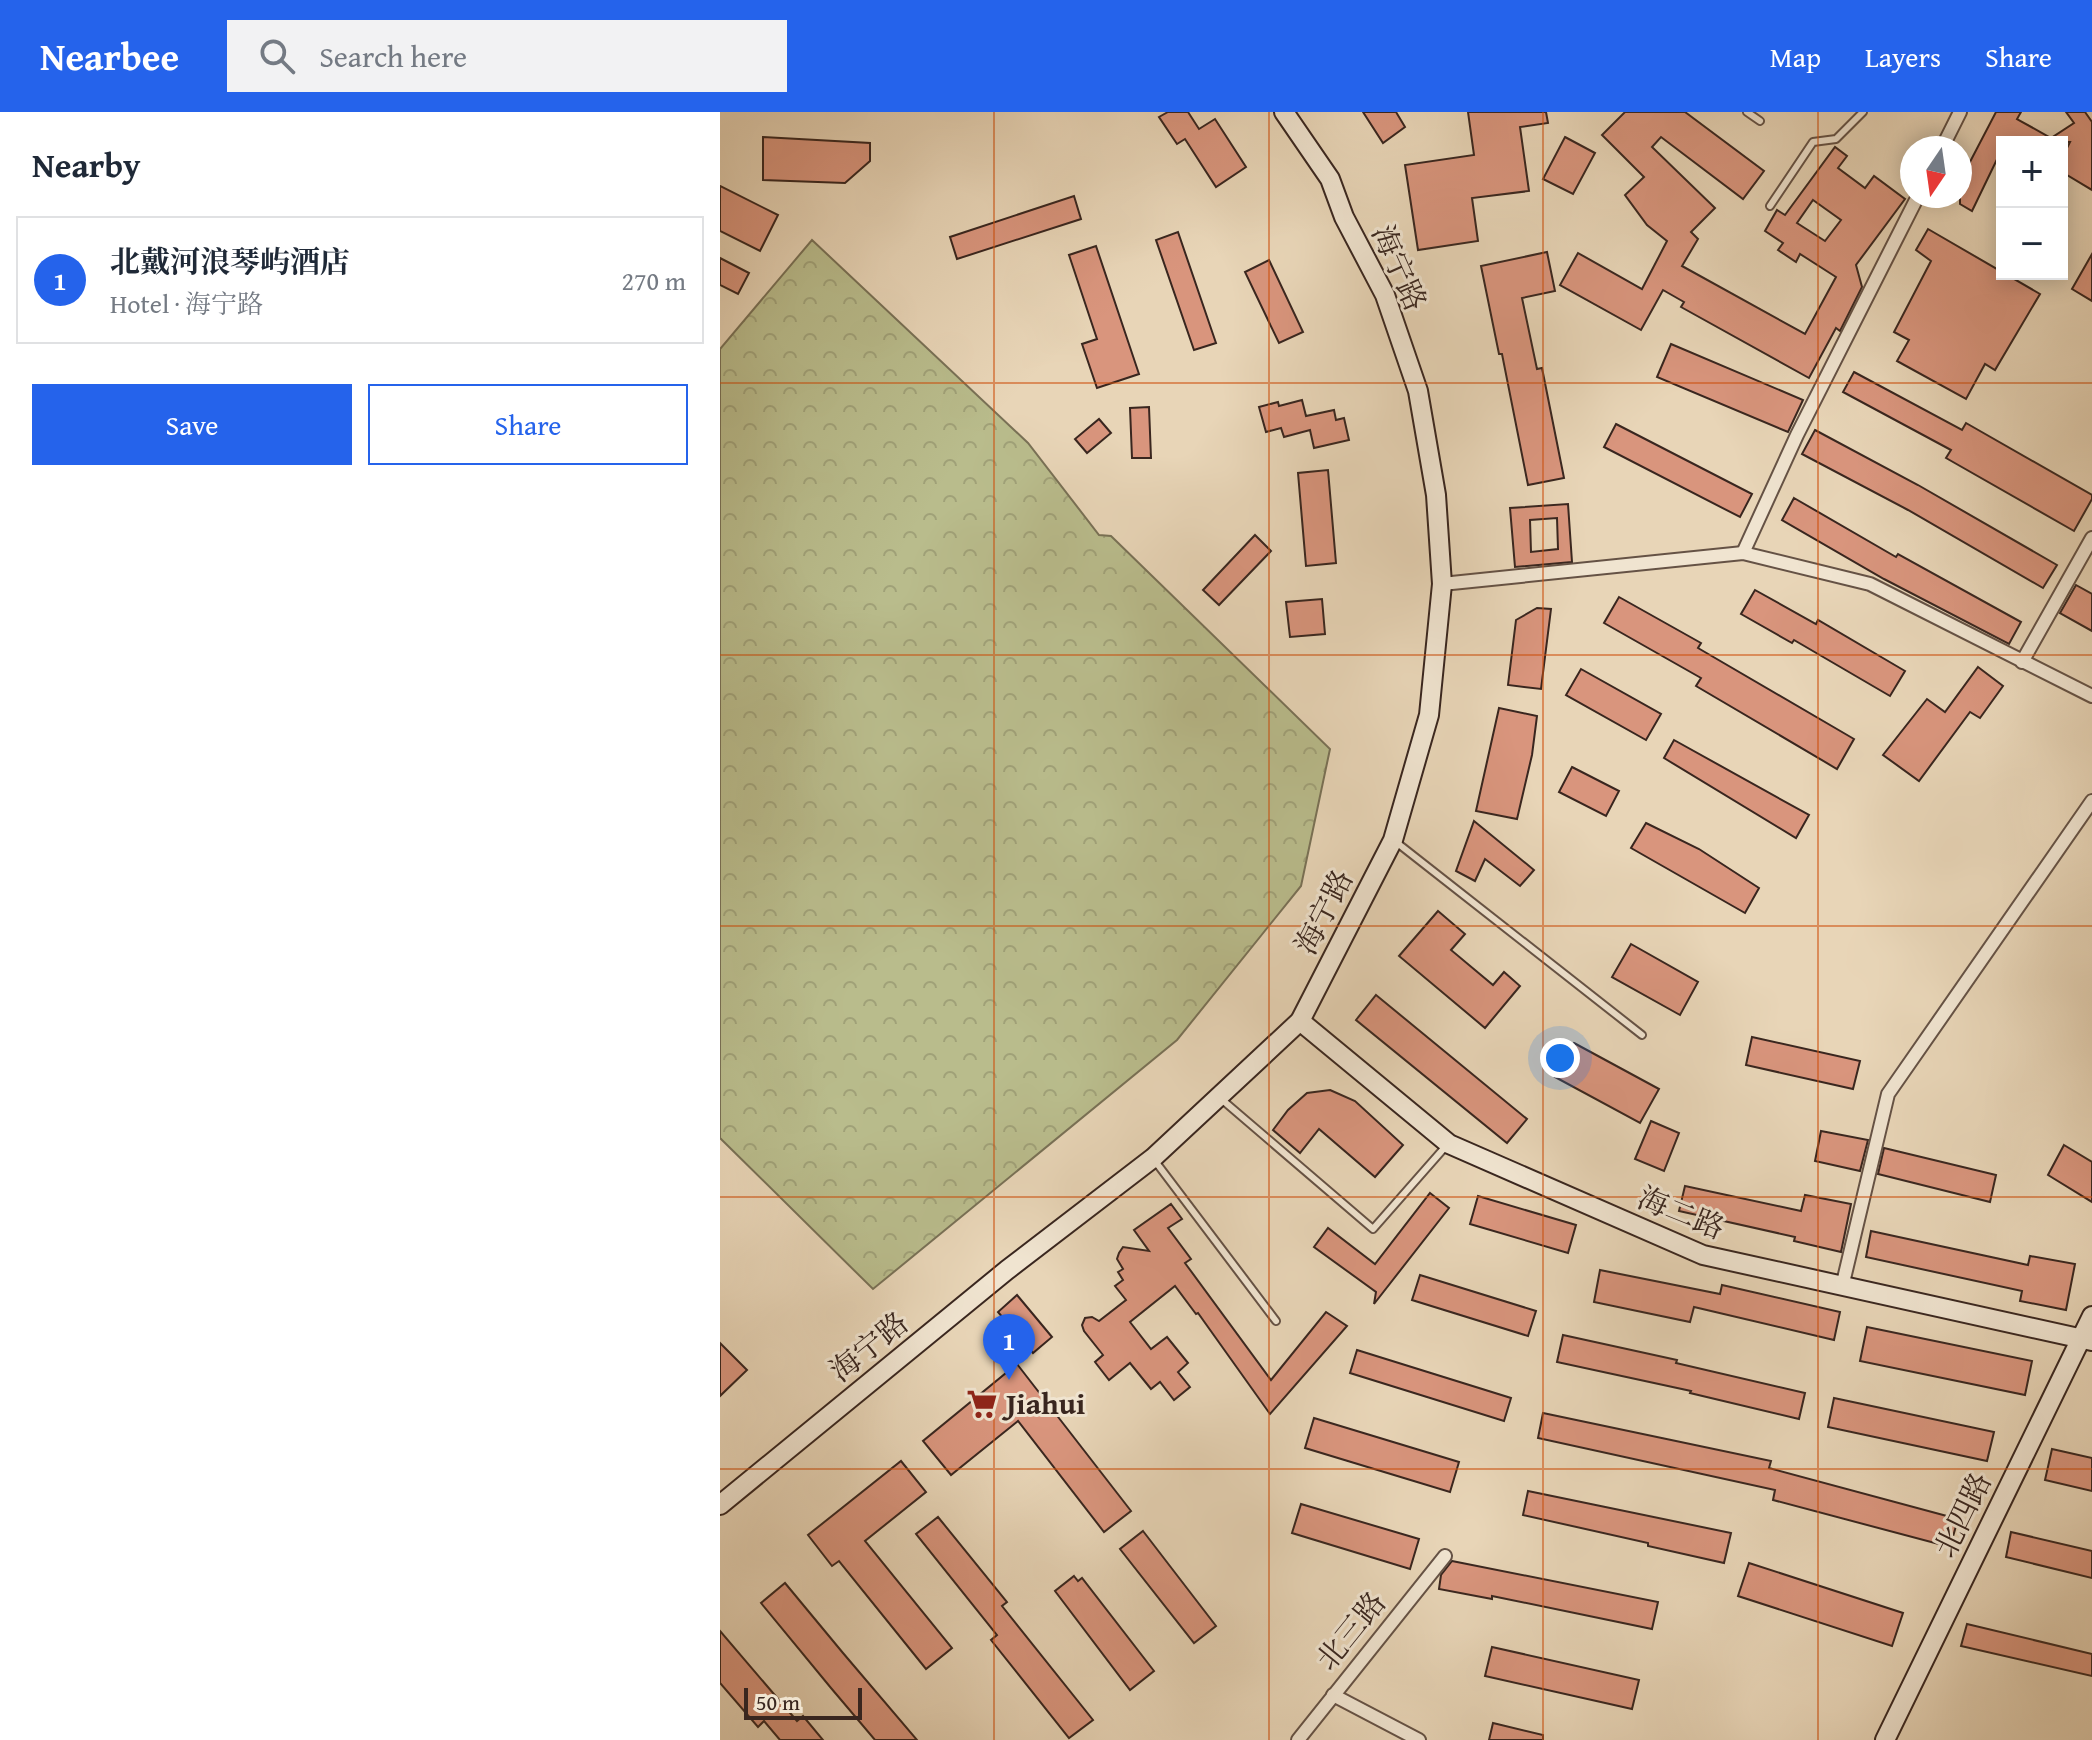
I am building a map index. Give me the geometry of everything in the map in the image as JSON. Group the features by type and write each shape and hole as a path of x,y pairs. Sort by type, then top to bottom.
{"main road":[{"name":"海宁路","path":"720,1505 1007,1270 1153,1158 1300,1021 1393,840 1429,715 1442,584 1436,495 1418,391 1385,295 1344,217 1330,179 1284,112"},
{"name":"海二路","path":"1300,1021 1449,1144 1703,1255 2086,1339"},
{"name":"北四路","path":"1885,1740 2086,1339 2092,1316"}],"street":[{"path":"1948,136 1960,112"},
{"path":"1743,553 1797,435 1912,208"},
{"path":"2022,662 2092,538"},
{"path":"1442,584 1743,553 1870,584 2092,696"},
{"path":"1842,1287 1888,1094 2092,801"},
{"name":"北三路","path":"1298,1740 1445,1556"},
{"path":"1333,1695 1419,1740"}],"lane":[{"path":"1747,112 1760,121"},
{"path":"1770,206 1813,142 1836,139 1863,112"},
{"path":"1393,840 1642,1035"},
{"path":"1220,1098 1373,1229 1449,1144"},
{"path":"1153,1158 1276,1321"}],"green space":[{"path":"812,240 1028,443 1099,535 1111,536 1330,749 1301,886 1177,1040 873,1289 720,1138 720,349"}],"building":[{"path":"1168,112 1188,112 1199,129 1215,119 1246,167 1216,187 1185,139 1177,144 1159,117"},
{"path":"1363,112 1396,112 1405,127 1383,143"},
{"path":"1468,112 1546,112 1548,123 1520,127 1529,191 1472,198 1478,241 1418,250 1405,165 1474,155"},
{"path":"1625,112 1685,112 1764,171 1743,199 1661,137 1652,147 1715,208 1691,232 1698,239 1682,266 1805,334 1836,277 1800,254 1796,262 1778,250 1783,243 1765,231 1777,210 1785,215 1835,147 1847,156 1838,168 1865,188 1874,176 1900,195 1900,206 1856,265 1862,287 1840,331 1836,328 1809,378 1681,307 1684,302 1663,290 1641,330 1560,285 1578,253 1642,289 1667,241 1647,225 1625,195 1644,177 1602,135","holes":["1813,200 1841,220 1825,241 1797,223"]},
{"path":"1996,112 2021,112 2017,119 2047,136 1996,136 1996,161 1972,211 1967,208 1972,208 1972,158"},
{"path":"2066,112 2085,112 2092,122 2092,190 2068,176 2068,136 2054,136 2074,123"},
{"path":"763,137 870,143 870,161 845,183 763,180"},
{"path":"1565,137 1595,153 1573,194 1543,179"},
{"path":"720,186 778,215 760,251 720,231"},
{"path":"1074,196 1081,219 957,259 950,237"},
{"path":"1928,229 1996,268 1996,280 2016,280 2040,294 1995,370 1985,364 1966,399 1897,361 1909,340 1894,332 1931,261 1916,250"},
{"path":"1178,232 1216,343 1194,350 1156,240"},
{"path":"1096,246 1139,374 1097,388 1082,344 1097,339 1069,255"},
{"path":"1547,252 1555,291 1522,298 1537,369 1542,368 1564,478 1528,485 1481,266"},
{"path":"2092,254 2092,301 2072,289"},
{"path":"720,258 749,273 738,294 720,285"},
{"path":"1269,260 1303,332 1279,343 1245,272"},
{"path":"1671,344 1803,400 1788,432 1657,377"},
{"path":"1854,372 1962,430 1966,423 2092,495 2074,531 1946,458 1951,450 1843,392"},
{"path":"1302,400 1306,416 1334,410 1336,420 1344,418 1349,440 1314,448 1310,430 1284,437 1281,428 1266,432 1259,407"},
{"path":"1149,407 1151,458 1132,458 1130,408"},
{"path":"1099,419 1111,433 1087,453 1075,439"},
{"path":"1616,424 1752,494 1740,517 1604,447"},
{"path":"1815,430 2057,565 2043,588 1908,510 1802,454"},
{"path":"1328,470 1336,563 1306,566 1298,473"},
{"path":"1794,498 1896,557 1898,554 2021,622 2009,644 1884,579 1782,520"},
{"path":"1568,504 1572,562 1515,567 1510,508","holes":["1557,518 1558,549 1531,552 1530,520"]},
{"path":"1255,535 1271,551 1219,605 1203,590"},
{"path":"2076,585 2092,594 2092,631 2060,613"},
{"path":"1755,590 1816,624 1818,620 1905,671 1890,696 1794,640 1792,643 1741,614"},
{"path":"1619,597 1701,643 1698,648 1854,739 1837,769 1696,686 1701,678 1604,623"},
{"path":"1322,599 1325,634 1290,637 1286,602"},
{"path":"1537,608 1551,609 1541,689 1508,685 1516,620"},
{"path":"1978,667 2003,686 1980,718 1970,712 1919,781 1883,755 1927,699 1945,712"},
{"path":"1581,669 1661,714 1646,740 1566,695"},
{"path":"1499,708 1537,716 1532,755 1517,819 1476,811"},
{"path":"1674,740 1809,815 1796,838 1664,758"},
{"path":"1572,767 1619,791 1606,816 1559,792"},
{"path":"1474,821 1534,870 1520,886 1485,859 1475,881 1456,871"},
{"path":"1646,823 1699,849 1759,888 1745,913 1631,848"},
{"path":"1438,911 1465,934 1451,950 1493,985 1504,972 1520,986 1485,1028 1399,956"},
{"path":"1631,944 1698,982 1680,1015 1612,977"},
{"path":"1376,995 1527,1119 1507,1143 1356,1020"},
{"path":"1752,1037 1860,1061 1853,1089 1746,1065"},
{"path":"1574,1043 1659,1089 1640,1123 1555,1077"},
{"path":"1330,1090 1355,1101 1403,1145 1375,1177 1319,1129 1300,1153 1273,1130 1288,1110 1307,1093"},
{"path":"1651,1121 1679,1133 1664,1171 1635,1159"},
{"path":"1821,1131 1868,1140 1860,1171 1815,1161"},
{"path":"2064,1145 2092,1162 2092,1202 2048,1175"},
{"path":"1884,1148 1996,1175 1990,1202 1878,1174"},
{"path":"1685,1186 1801,1211 1805,1195 1851,1204 1841,1252 1794,1241 1795,1237 1679,1211"},
{"path":"1430,1193 1449,1208 1374,1304 1376,1292 1314,1247 1328,1228 1375,1264"},
{"path":"1478,1196 1576,1225 1568,1253 1470,1224"},
{"path":"1171,1204 1182,1219 1168,1228 1191,1259 1185,1263 1271,1380 1326,1312 1347,1326 1270,1414 1175,1286 1130,1322 1151,1349 1167,1337 1188,1363 1178,1372 1190,1387 1174,1400 1160,1382 1151,1389 1130,1363 1109,1380 1095,1362 1103,1355 1084,1331 1082,1325 1085,1318 1092,1317 1099,1321 1126,1300 1115,1286 1123,1280 1118,1272 1123,1269 1117,1259 1119,1253 1123,1247 1149,1251 1134,1230"},
{"path":"1871,1231 2028,1265 2030,1256 2075,1264 2066,1310 2020,1301 2022,1291 1866,1257"},
{"path":"1600,1270 1720,1294 1722,1285 1840,1312 1834,1340 1694,1307 1690,1322 1594,1302"},
{"path":"1420,1275 1536,1311 1528,1336 1412,1300"},
{"path":"1017,1295 1052,1337 1033,1353 998,1312"},
{"path":"1867,1327 2032,1361 2025,1395 1860,1361"},
{"path":"1563,1335 1805,1393 1799,1419 1691,1391 1557,1362"},
{"path":"720,1343 747,1370 720,1396"},
{"path":"1357,1350 1511,1398 1504,1421 1350,1373"},
{"path":"1017,1364 1131,1511 1104,1532 1018,1421 951,1475 923,1441"},
{"path":"1834,1398 1994,1432 1987,1461 1828,1427"},
{"path":"1543,1413 1771,1461 1769,1468 1958,1519 1950,1547 1773,1500 1775,1490 1538,1438"},
{"path":"1314,1418 1459,1462 1450,1492 1305,1448"},
{"path":"2052,1449 2092,1458 2092,1491 2045,1480"},
{"path":"901,1461 926,1492 865,1541 952,1648 926,1669 839,1561 832,1566 808,1535"},
{"path":"1528,1491 1731,1533 1724,1563 1523,1515"},
{"path":"1301,1504 1419,1539 1410,1569 1292,1533"},
{"path":"938,1517 1007,1602 1002,1606 1093,1720 1069,1738 991,1640 997,1635 916,1534"},
{"path":"1143,1531 1216,1626 1194,1643 1120,1549"},
{"path":"2011,1532 2092,1551 2092,1578 2006,1557"},
{"path":"1452,1561 1658,1602 1652,1629 1492,1596 1492,1599 1439,1589 1441,1575"},
{"path":"1749,1563 1903,1613 1892,1646 1738,1596"},
{"path":"1074,1576 1078,1581 1082,1578 1154,1671 1130,1690 1055,1591"},
{"path":"785,1583 917,1740 875,1740 831,1688 761,1603"},
{"path":"1967,1624 2092,1654 2092,1676 1961,1646"},
{"path":"720,1631 797,1721 803,1716 823,1740 780,1740 764,1721 758,1727 720,1683"},
{"path":"1492,1647 1639,1680 1632,1709 1485,1676"},
{"path":"1493,1723 1543,1735 1543,1740 1489,1740"}],"place":[{"name":"北戴河浪琴屿酒店","path":"1009,1380"},
{"name":"Jiahui","path":"982,1404"}]}
